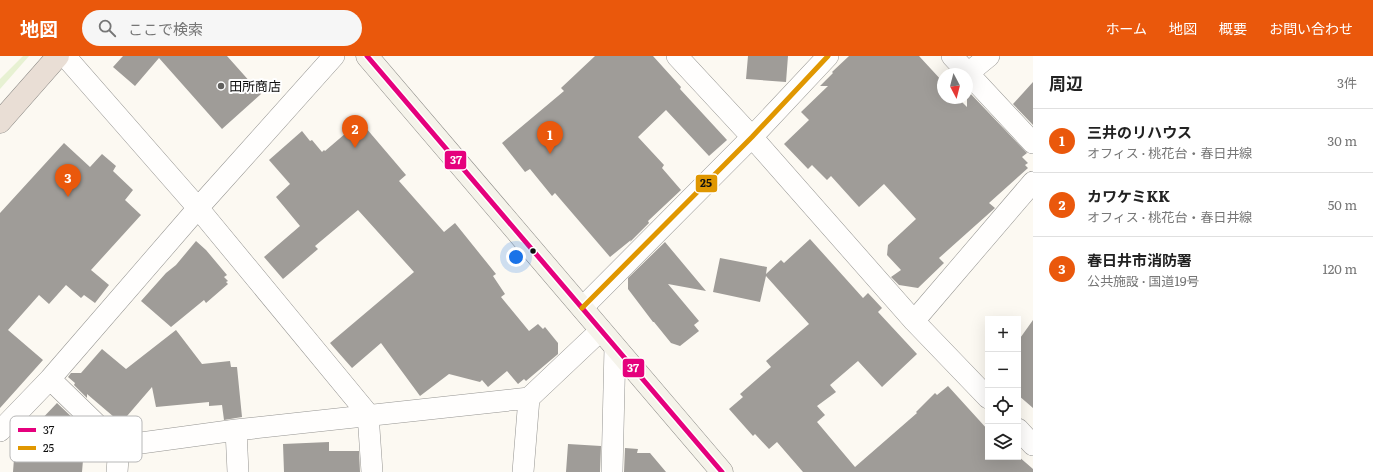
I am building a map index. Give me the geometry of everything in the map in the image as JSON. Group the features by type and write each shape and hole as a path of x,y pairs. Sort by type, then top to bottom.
{"highway":[{"path":"0,122 58,56"}],"street":[{"path":"65,56 198,208 368,414 372,472"},
{"path":"14,416 50,379 198,208 334,56"},
{"path":"367,56 722,472"},
{"path":"677,56 752,137 914,320 985,395"},
{"path":"582,308 752,137 828,56"},
{"path":"952,56 962,68"},
{"path":"973,69 989,56"},
{"path":"973,80 1033,142"},
{"path":"914,320 1033,182"},
{"path":"142,443 368,414 529,398 601,330"},
{"path":"612,472 615,347"},
{"path":"50,379 88,416"},
{"path":"522,472 529,398"},
{"path":"0,431 10,421"},
{"path":"236,430 238,472"},
{"path":"1021,432 1033,444"},
{"path":"117,472 118,462"}],"green space":[{"path":"23,56 29,56 0,89 0,79"}],"building":[{"path":"123,56 227,56 261,94 222,129 159,58 135,86 113,67"},
{"path":"595,56 653,56 681,87 680,89 727,140 709,156 666,110 638,137 664,165 662,168 681,190 648,221 649,223 630,242 631,240 610,257 555,193 552,196 530,169 525,172 502,143 564,91 561,88"},
{"path":"748,56 788,56 786,82 746,79"},
{"path":"849,56 919,56 937,76 937,104 964,104 967,107 967,104 973,104 973,96 1027,153 1022,157 1028,163 1025,165 1028,168 989,203 995,208 939,258 944,263 918,288 899,285 891,277 901,270 887,255 888,245 916,219 884,184 859,207 831,176 827,180 812,165 808,169 784,144 809,120 801,112 828,86 820,86 833,73 832,72"},
{"path":"1033,82 1033,125 1013,104"},
{"path":"360,121 406,175 399,181 444,232 455,223 496,274 493,276 505,294 501,297 529,331 538,324 543,329 545,327 558,343 558,354 526,381 524,379 518,384 507,371 488,387 482,380 480,382 449,374 420,396 381,343 352,368 330,343 414,272 358,210 315,246 318,249 283,279 264,257 300,226 276,197 290,184 269,160 302,131 322,152 324,150 325,151"},
{"path":"64,143 90,167 102,154 116,166 113,171 133,190 125,200 141,215 91,270 109,285 95,303 84,295 81,298 66,285 49,304 39,295 8,330 43,360 0,408 0,213"},
{"path":"810,239 863,298 868,293 882,308 878,312 917,354 882,387 858,361 830,385 836,392 817,406 825,415 817,422 855,467 917,413 916,412 935,393 937,395 948,386 985,427 985,460 1021,460 1021,459 1033,469 1033,472 803,472 777,442 769,449 755,434 753,436 729,409 743,397 740,394 771,367 766,361 809,324 766,276 760,302 713,292 720,258 767,267 766,274 781,260 784,263"},
{"path":"196,241 206,250 227,275 224,277 228,281 226,282 228,284 206,303 204,300 171,327 141,301 166,273 176,265"},
{"path":"665,242 706,291 668,284 699,321 694,325 699,331 680,346 671,343 628,289 628,278"},
{"path":"1033,320 1033,408 1021,398 1021,337"},
{"path":"176,330 202,364 230,361 231,367 237,367 242,417 224,420 222,405 209,406 209,402 156,407 152,387 127,416 113,416 87,394 87,398 68,377 71,373 81,373 102,349 126,369"},
{"path":"57,403 71,416 45,416"},
{"path":"329,442 329,451 359,451 360,472 284,472 283,444"},
{"path":"568,444 601,446 600,472 566,472"},
{"path":"625,448 638,449 637,453 650,453 666,472 624,472"},
{"path":"14,462 83,462 82,472 13,472"}],"transit line":[{"name":"37","path":"367,56 722,472"},
{"name":"25","path":"582,308 752,137 828,56"}],"place":[{"name":"田所商店","path":"221,86"},
{"name":"カワケミKK","path":"355,148"},
{"name":"三井のリハウス","path":"550,154"},
{"name":"春日井市消防署","path":"68,197"}]}
